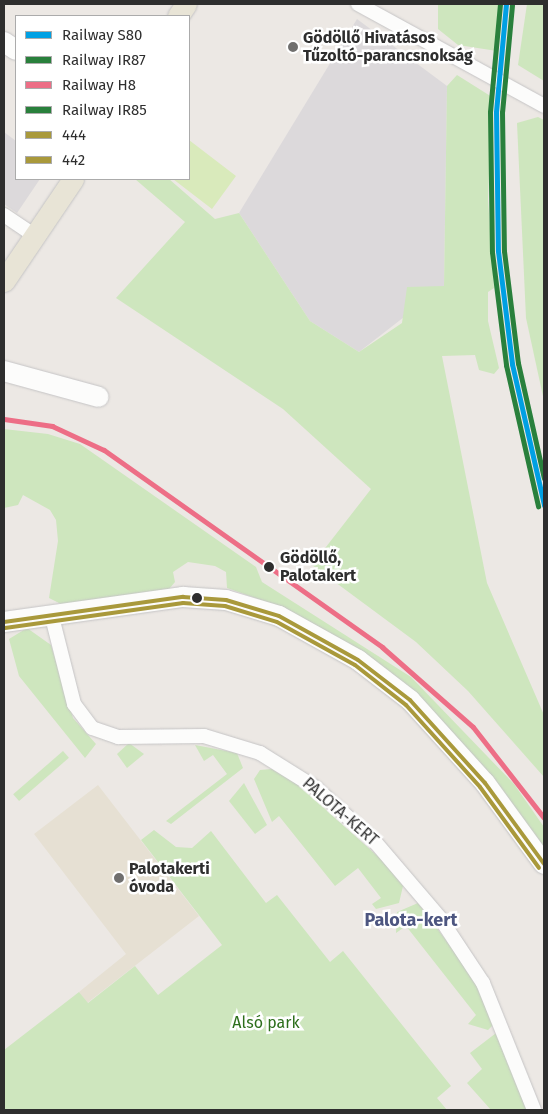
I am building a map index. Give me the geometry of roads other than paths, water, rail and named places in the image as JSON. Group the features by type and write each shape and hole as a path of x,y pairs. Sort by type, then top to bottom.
{"main road":[{"path":"179,15 186,4"},
{"path":"4,42 15,49"},
{"path":"4,281 72,180"},
{"path":"4,371 99,397"},
{"path":"4,622 52,617 183,597 226,600 278,616 358,660 410,700 485,783 544,864"}],"street":[{"path":"358,4 542,105"},
{"path":"4,216 34,235"},
{"name":"PALOTA-KERT","path":"52,617 74,704 92,728 118,737 204,736 260,754 316,788 376,843 435,911 483,983 534,1110"}],"rail line":[{"name":"IR87","path":"500,4 490,112 492,252 506,365 538,506"},
{"name":"S80","path":"506,4 496,112 498,251 512,364 544,505"},
{"name":"IR85","path":"512,5 502,112 504,251 518,363 544,478"},
{"name":"H8","path":"4,419 52,426 104,450 382,647 473,727 544,818"}],"place":[{"name":"Gödöllő Hivatásos Tűzoltó-parancsnokság","path":"293,47"},
{"name":"Gödöllő, Palotakert","path":"269,567"},
{"name":"Palotakerti óvoda","path":"119,878"}],"district":[{"name":"Palota-kert","path":"411,920"}],"park label":[{"name":"Alsó park","path":"266,1023"}]}
